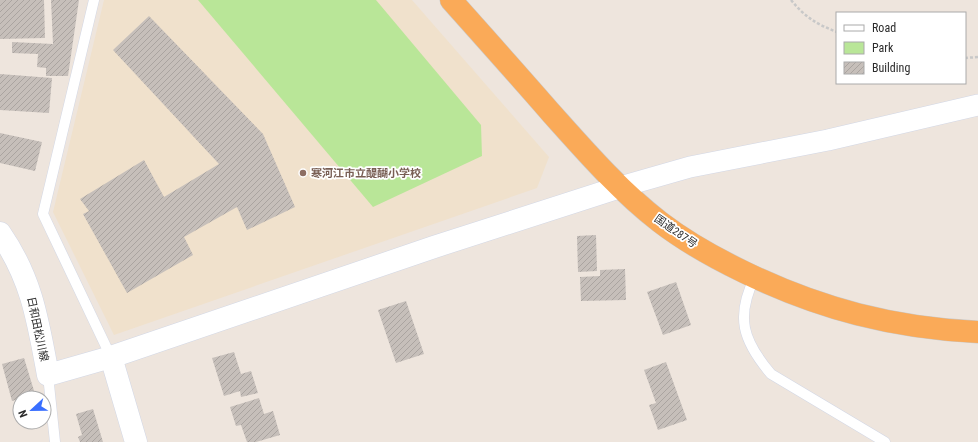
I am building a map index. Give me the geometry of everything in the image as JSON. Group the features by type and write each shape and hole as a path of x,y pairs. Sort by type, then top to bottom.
{"highway":[{"name":"国道287号","path":"451,0 579,144 620,187 660,222 723,262 783,291 851,314 924,329 978,332"}],"street":[{"path":"620,187 690,167 828,140 978,104"},
{"name":"日和田松川線","path":"0,233 13,252 28,285 37,316 48,374 111,357 441,245 620,187"},
{"path":"111,357 136,442"}],"lane":[{"path":"94,0 43,214 111,357"},
{"path":"755,278 746,294 744,313 746,332 751,347 759,360 771,374 885,442"},
{"path":"48,374 55,442"}],"path":[{"path":"791,0 806,17 818,25 836,32"},
{"path":"966,58 978,57"}],"shaded area":[{"name":"寒河江市立醍醐小学校","path":"104,0 412,0 549,157 537,188 114,335 53,212"}],"green space":[{"path":"198,0 376,0 481,125 482,156 373,207"}],"building":[{"path":"0,0 44,0 45,38 0,39"},
{"path":"51,0 79,0 68,76 46,76 46,68 37,67 38,54 12,53 12,42 53,44"},
{"path":"149,16 263,134 295,207 247,230 237,207 184,237 193,255 127,293 83,214 89,211 80,199 144,160 164,197 219,164 113,50"},
{"path":"0,74 52,78 49,113 0,110"},
{"path":"0,133 42,142 35,171 0,163"},
{"path":"596,235 597,271 578,272 577,236"},
{"path":"625,269 626,300 581,301 580,277 600,276 600,270"},
{"path":"676,282 691,325 663,335 647,292"},
{"path":"406,301 424,354 396,363 378,310"},
{"path":"234,352 241,374 251,371 258,393 241,397 240,391 224,396 212,358"},
{"path":"24,358 34,390 12,390 12,401 2,364"},
{"path":"666,362 687,420 658,430 649,405 656,403 644,370"},
{"path":"259,398 264,414 273,411 280,435 256,442 247,442 241,425 236,426 230,407"},
{"path":"93,409 103,442 80,442 78,437 82,435 76,414"}],"place":[{"name":"寒河江市立醍醐小学校","path":"303,173"}]}
